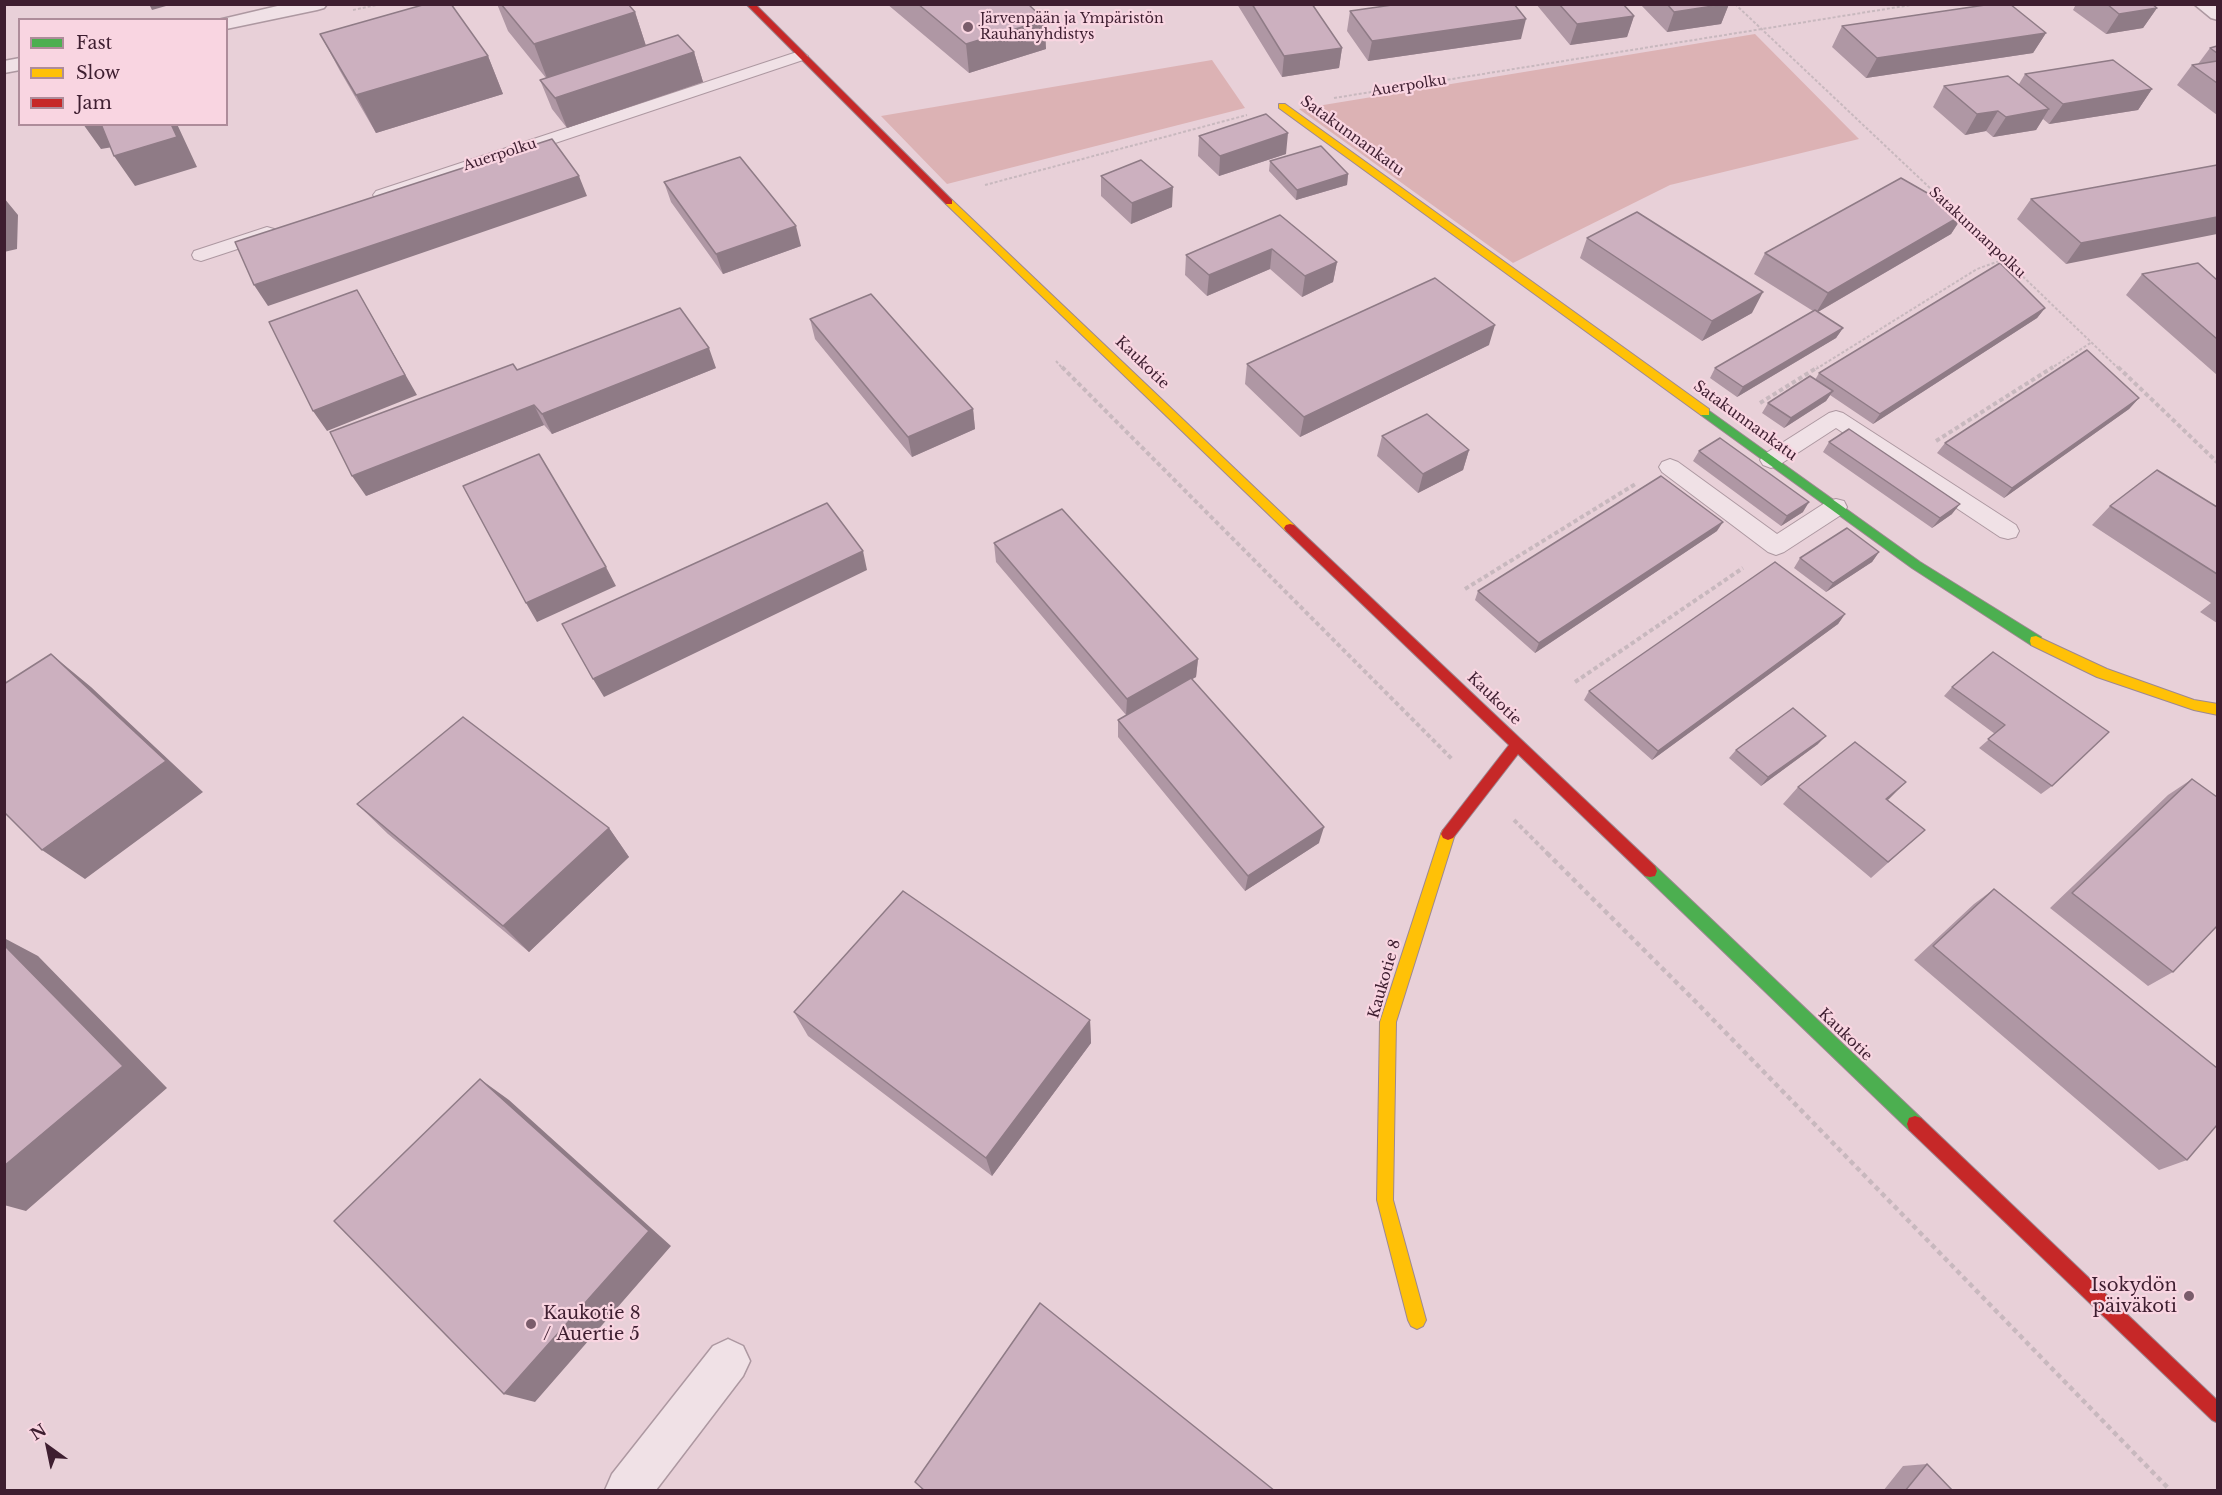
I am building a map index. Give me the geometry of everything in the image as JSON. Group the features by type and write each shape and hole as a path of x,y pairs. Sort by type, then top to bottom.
{"street":[{"path":"228,23 317,4"},
{"name":"Kaukotie","path":"750,4 943,196 2217,1414"},
{"path":"2204,4 2217,14"},
{"name":"Satakunnankatu","path":"1282,106 1916,565 2052,651 2102,673 2194,705 2217,710"},
{"name":"Kaukotie 8","path":"1417,1320 1385,1200 1388,1022 1445,838 1518,744"},
{"path":"627,1491 728,1361"}],"lane":[{"name":"Auerpolku","path":"360,202 800,56"},
{"path":"201,255 280,228"},
{"path":"1771,460 1836,418 2008,531"},
{"path":"1670,467 1776,546 1836,507"}],"path":[{"name":"Satakunnanpolku","path":"1735,4 2217,463"},
{"name":"Auerpolku","path":"943,196 1282,106 1917,4"},
{"path":"1724,425 1977,269 2005,259"},
{"path":"1904,462 2092,342"},
{"path":"1050,355 1124,432 1695,1001 2170,1491"},
{"path":"1465,589 1648,476 1670,467"},
{"path":"1575,682 1776,546"}],"shaded area":[{"path":"1755,34 1859,139 1670,185 1513,263 1299,109"},
{"path":"1212,60 1245,108 947,184 881,116"}],"building":[{"path":"426,4 451,4 488,56 356,95 320,34"},
{"path":"501,4 628,4 635,12 534,44"},
{"path":"918,4 1028,4 1045,20 966,44"},
{"path":"1252,4 1312,4 1342,48 1284,56"},
{"path":"1399,4 1514,4 1526,19 1372,41 1350,11"},
{"path":"1559,4 1623,4 1634,16 1577,24"},
{"path":"1667,4 1726,4 1674,12"},
{"path":"1992,4 2010,4 2046,33 1877,58 1842,26"},
{"path":"2107,4 2152,4 2157,8 2119,14"},
{"path":"678,35 694,52 555,98 540,80"},
{"path":"2217,46 2217,53 2210,48"},
{"path":"2113,60 2152,89 2063,104 2025,74"},
{"path":"2217,61 2217,83 2192,65"},
{"path":"2008,76 2049,109 2006,117 1998,111 1977,114 1944,86"},
{"path":"1266,114 1288,133 1220,156 1199,136"},
{"path":"102,126 172,126 177,137 114,156"},
{"path":"552,139 579,176 254,285 235,242"},
{"path":"1321,146 1348,174 1297,190 1270,161"},
{"path":"740,157 796,226 716,254 664,182"},
{"path":"1141,160 1173,187 1132,203 1101,176"},
{"path":"2217,165 2217,217 2081,243 2031,199"},
{"path":"1901,178 1964,214 1828,293 1765,253"},
{"path":"1637,212 1763,292 1712,321 1587,238"},
{"path":"1280,215 1337,262 1305,276 1272,249 1209,275 1186,255"},
{"path":"2000,263 2045,308 1880,414 1819,373"},
{"path":"2198,263 2217,280 2217,339 2142,274"},
{"path":"1435,278 1495,325 1304,417 1247,364"},
{"path":"357,290 405,375 313,411 269,322"},
{"path":"871,294 973,409 908,437 810,319"},
{"path":"680,308 709,348 542,414 534,405 352,476 330,432 513,364 517,370"},
{"path":"1815,310 1843,328 1743,387 1715,368"},
{"path":"2087,350 2139,398 2012,488 1945,443"},
{"path":"1810,376 1833,391 1791,418 1768,403"},
{"path":"1427,414 1469,450 1423,474 1382,436"},
{"path":"1849,429 1960,504 1940,518 1829,442"},
{"path":"1720,438 1809,502 1787,516 1699,451"},
{"path":"539,454 606,567 526,603 463,486"},
{"path":"2157,470 2217,507 2217,574 2110,506"},
{"path":"1661,476 1723,522 1539,643 1478,591"},
{"path":"827,503 863,551 593,679 562,624"},
{"path":"1062,509 1198,659 1127,699 994,543"},
{"path":"1847,528 1879,552 1833,583 1800,558"},
{"path":"1775,562 1845,614 1658,751 1589,691"},
{"path":"1993,652 2109,732 2052,786 1988,739 2005,725 1952,687"},
{"path":"51,654 166,761 42,850 4,812 4,684"},
{"path":"1191,678 1324,827 1248,876 1118,720"},
{"path":"1793,708 1826,736 1768,777 1736,750"},
{"path":"463,717 609,828 503,926 357,804"},
{"path":"1855,742 1906,782 1886,799 1925,830 1888,862 1798,787"},
{"path":"2192,779 2217,797 2217,926 2173,972 2072,893"},
{"path":"1994,889 2217,1068 2217,1125 2187,1160 1933,946"},
{"path":"903,891 1090,1020 986,1158 794,1012"},
{"path":"4,945 123,1066 4,1166"},
{"name":"Kaukotie 8 / Auertie 5","path":"480,1079 649,1231 504,1394 334,1221"},
{"path":"1040,1303 1275,1491 925,1491 915,1482"},
{"path":"1927,1464 1953,1491 1905,1491"}],"traffic: fast":[{"path":"1705,412 1916,565 2036,641"},
{"path":"1650,871 1915,1124"}],"traffic: slow":[{"path":"1282,106 1705,412"},
{"path":"949,202 1290,528"},
{"path":"2036,641 2102,673 2194,705 2218,710"},
{"path":"1417,1320 1385,1200 1388,1022 1448,834"}],"traffic: jam":[{"path":"750,4 949,202"},
{"path":"1290,528 1650,871"},
{"path":"1448,834 1518,744"},
{"path":"1915,1124 2218,1414"}],"place":[{"name":"Järvenpään ja Ympäristön Rauhanyhdistys","path":"968,27"},
{"name":"Isokydön päiväkoti","path":"2189,1296"},
{"name":"Kaukotie 8 / Auertie 5","path":"531,1324"}]}
